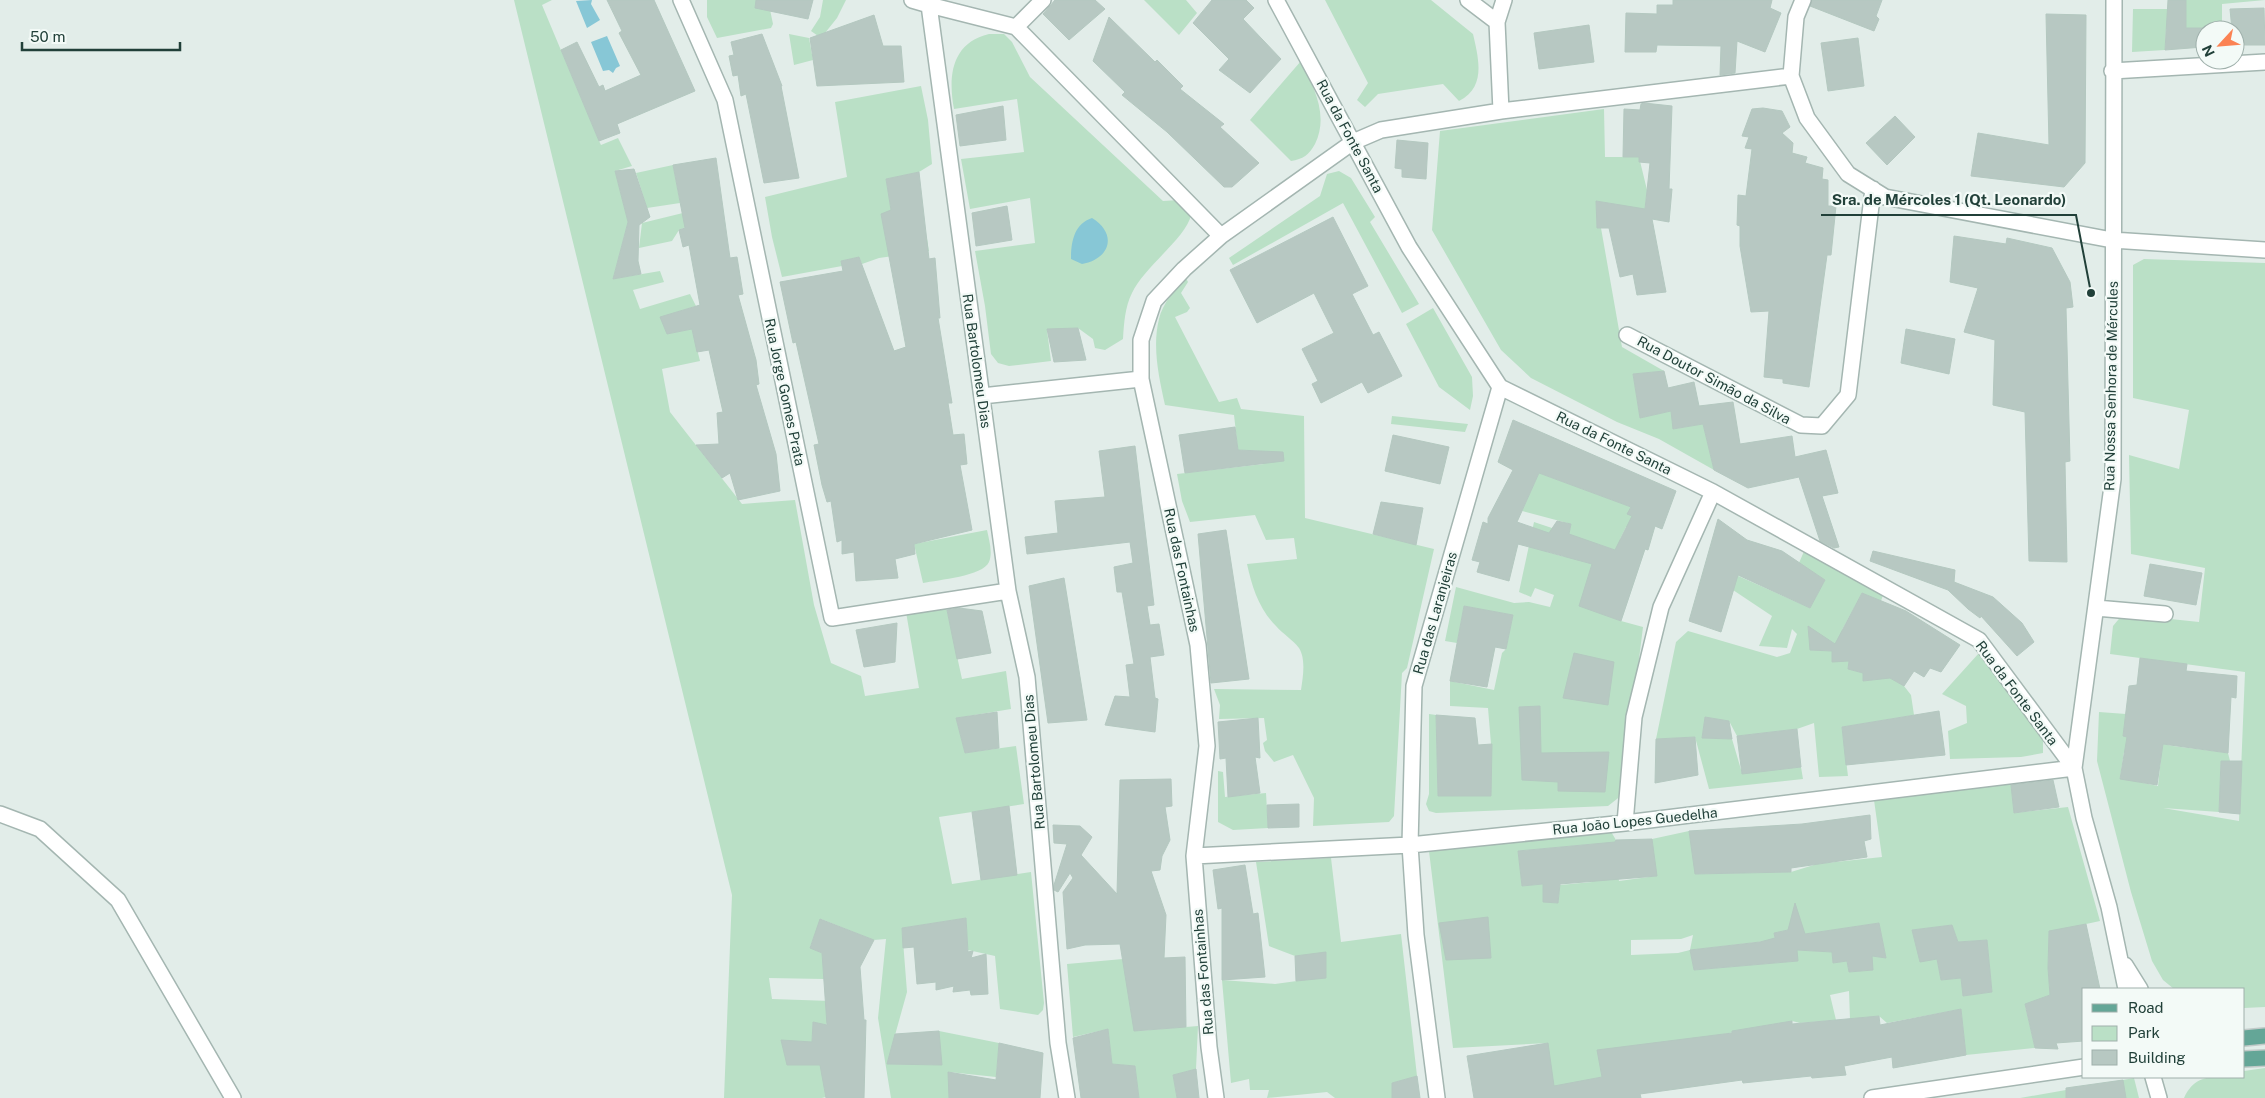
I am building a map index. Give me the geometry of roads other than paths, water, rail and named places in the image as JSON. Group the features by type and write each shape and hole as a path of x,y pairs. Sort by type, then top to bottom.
{"main road":[{"path":"2245,1038 2265,1036"},
{"path":"2245,1060 2265,1058"}],"street":[{"name":"Rua Jorge Gomes Prata","path":"681,0 725,100 832,618 1008,591"},
{"path":"912,0 1016,27 1221,236"},
{"path":"1016,27 1043,0"},
{"name":"Rua da Fonte Santa","path":"1276,0 1409,247 1500,387 1713,492 1979,640 2074,768"},
{"path":"1468,0 1496,22"},
{"path":"1501,111 1496,22 1504,0"},
{"path":"1803,0 1796,17 1791,76 1807,118 1848,174 1885,197 2112,240 2265,250"},
{"name":"Rua Nossa Senhora de Mércules","path":"2114,0 2112,71 2113,479 2074,768 2084,818 2109,907 2126,988"},
{"name":"Rua Bartolomeu Dias","path":"928,5 1008,591 1027,677 1058,1043 1067,1098"},
{"path":"2112,71 2265,62"},
{"name":"Rua das Fontainhas","path":"1216,1098 1209,1047 1194,856 1207,746 1198,645 1141,379 1141,340 1154,301 1184,269 1221,236 1353,142 1381,130 1501,111 1791,76"},
{"name":"Rua Doutor Simão da Silva","path":"1627,335 1801,426 1822,426 1848,395 1873,189"},
{"path":"982,396 1141,379"},
{"name":"Rua das Laranjeiras","path":"1437,1098 1416,935 1410,845 1414,686 1500,387"},
{"path":"1625,823 1634,717 1662,607 1713,492"},
{"path":"2096,608 2165,614"},
{"name":"Rua João Lopes Guedelha","path":"1194,856 1410,845 1625,823 2074,768"},
{"path":"0,814 40,829 118,900 233,1098"},
{"name":"Rua Nossa Senhora de Mércules","path":"2117,945 2126,967 2139,988"},
{"path":"1872,1098 2082,1067"},
{"path":"2153,1078 2159,1098"}],"water":[{"path":"592,0 591,4 600,20 587,28 576,1"},
{"path":"607,36 620,66 613,73 609,70 603,71 591,42"},
{"path":"1092,218 1105,231 1108,238 1107,245 1099,257 1082,264 1071,259 1073,240 1077,229"}],"place":[{"name":"Sra. de Mércoles 1 (Qt. Leonardo)","path":"2091,293"}]}
